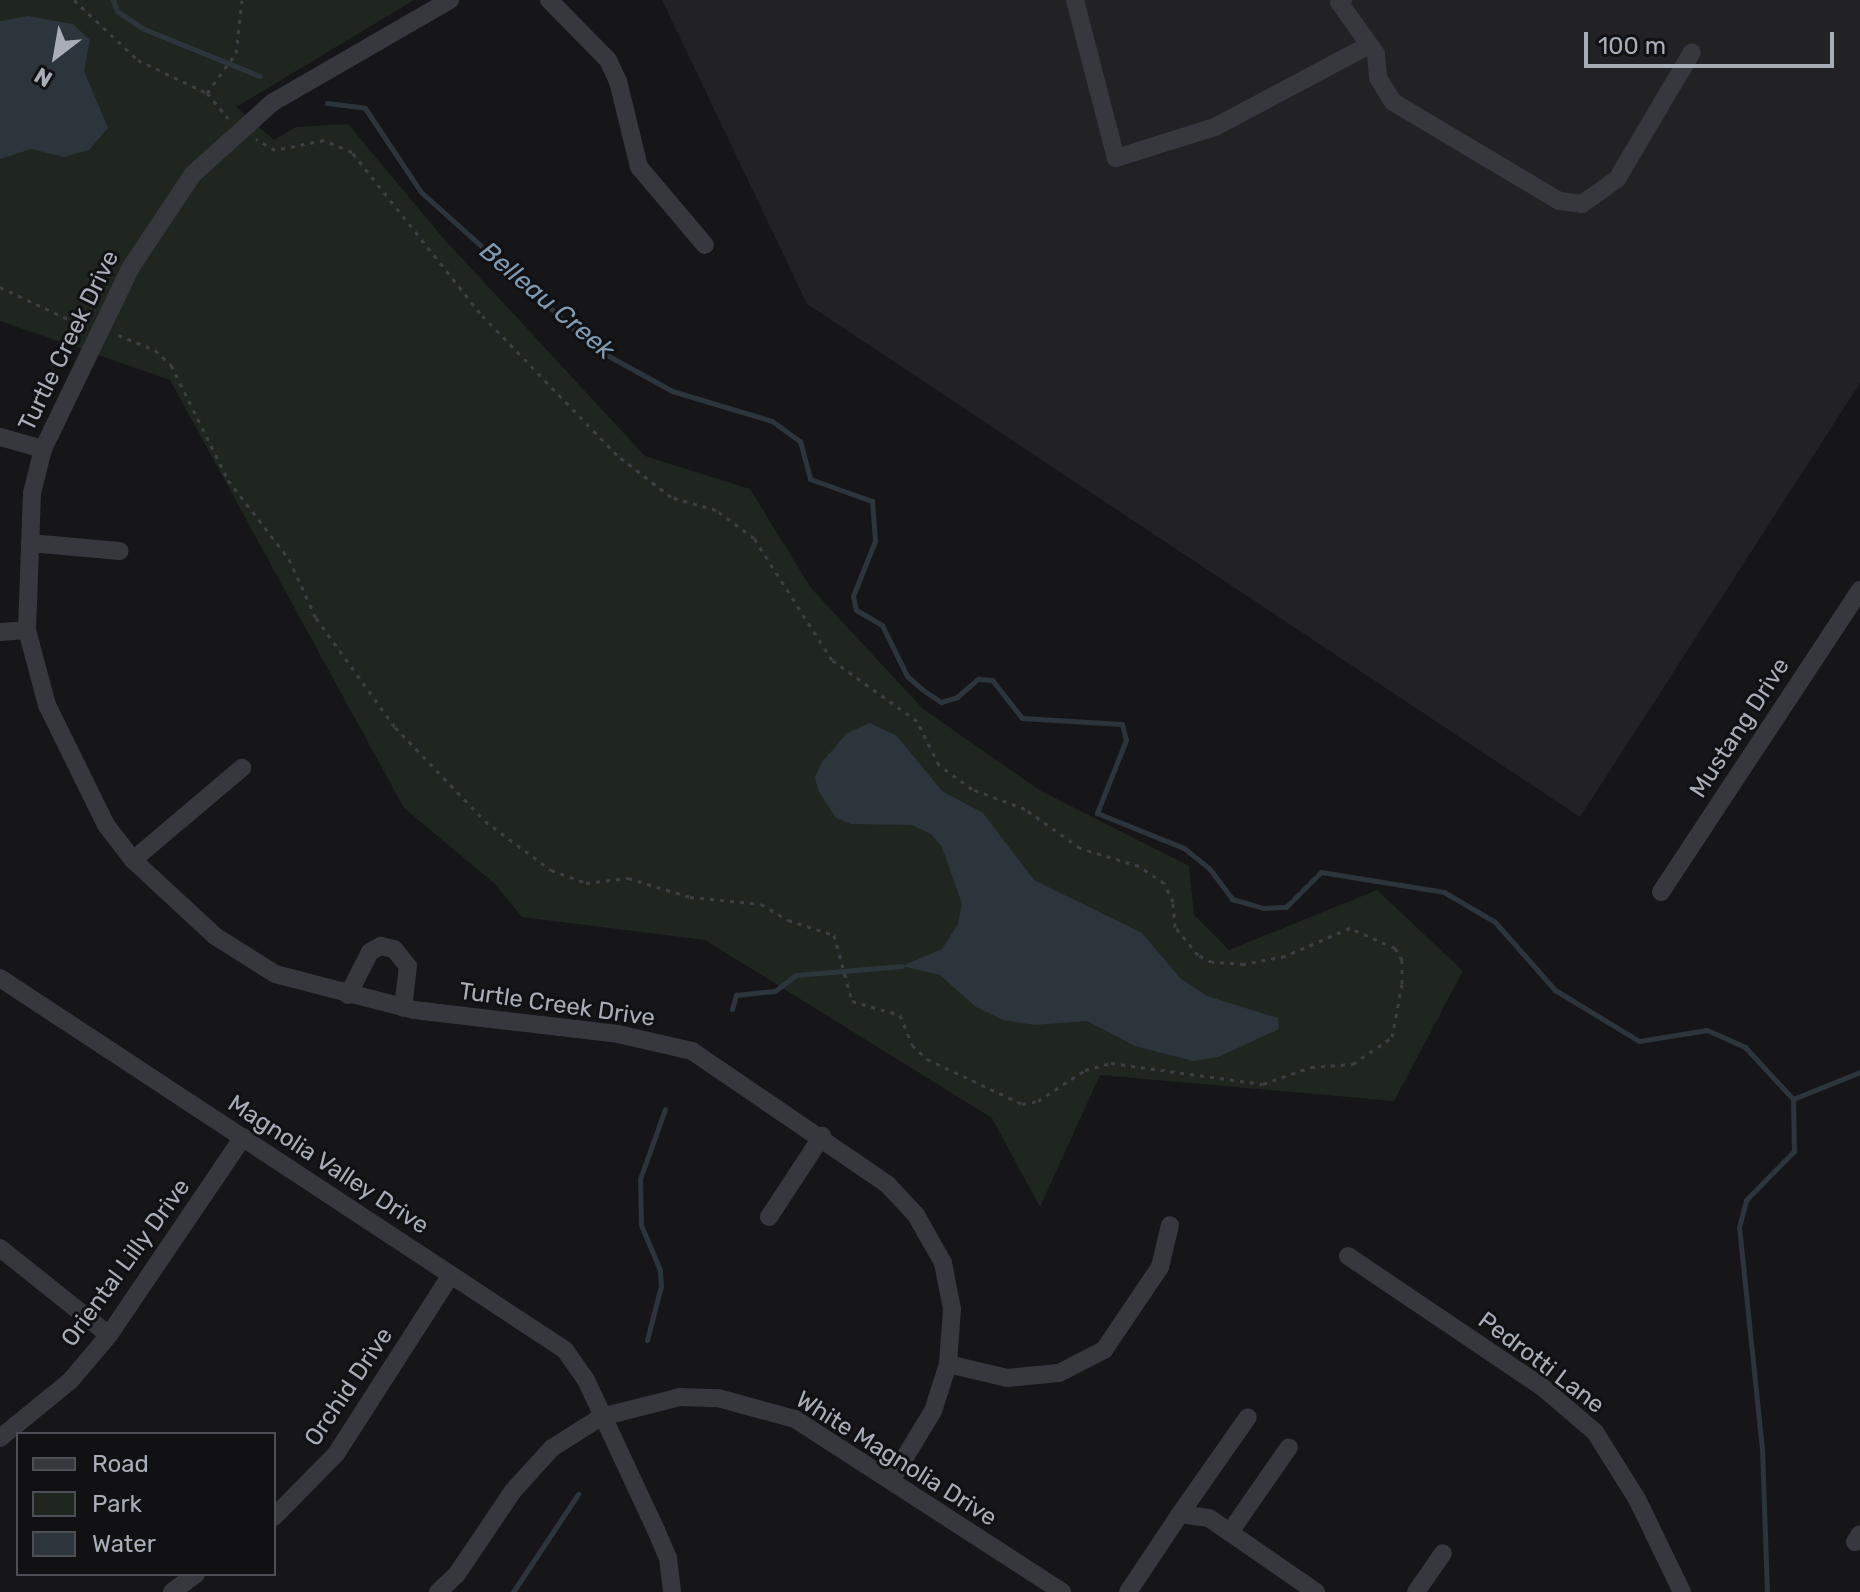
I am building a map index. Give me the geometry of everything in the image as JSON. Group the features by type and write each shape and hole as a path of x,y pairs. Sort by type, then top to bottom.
{"street":[{"name":"Turtle Creek Drive","path":"450,0 273,102 193,174 160,219 99,330 43,449 32,493 27,630 55,729 106,825 133,860 215,936 275,974 403,1008 618,1034 692,1051 822,1136 887,1184 923,1227 943,1263 952,1309 948,1364 933,1411 891,1480"},
{"path":"549,0 608,60 618,81 639,167 705,245"},
{"path":"1075,0 1116,158 1215,127 1369,45"},
{"path":"1340,1 1376,54 1378,78 1393,102 1559,201 1582,204 1617,179 1692,52"},
{"path":"0,437 43,449"},
{"path":"30,543 120,551"},
{"name":"Mustang Drive","path":"1661,892 1860,590"},
{"path":"0,632 27,630"},
{"path":"133,860 242,768"},
{"path":"348,995 370,952 381,946 394,949 408,966 403,1008"},
{"name":"Magnolia Valley Drive","path":"0,978 565,1350 586,1380 662,1544 672,1592"},
{"path":"769,1217 822,1136"},
{"name":"Oriental Lilly Drive","path":"0,1438 70,1381 109,1335 243,1137"},
{"path":"948,1364 1007,1378 1059,1373 1104,1350 1160,1267 1170,1225"},
{"path":"0,1248 109,1335"},
{"name":"Pedrotti Lane","path":"1348,1256 1541,1386 1595,1432 1637,1499 1682,1592"},
{"name":"Orchid Drive","path":"276,1515 336,1454 451,1275"},
{"name":"White Magnolia Drive","path":"438,1592 457,1574 513,1491 552,1448 601,1417 680,1397 739,1403 795,1419 1062,1592"},
{"path":"1128,1592 1248,1417"},
{"path":"1230,1532 1289,1447"},
{"path":"1180,1514 1209,1518 1316,1592"},
{"path":"1416,1592 1443,1553"},
{"path":"172,1592 193,1576"}],"path":[{"path":"0,287 66,321 155,350 171,365 228,480 289,559 316,618 395,727 485,821 551,870 586,883 628,878 690,897 761,904 788,920 834,935 843,960 847,996 858,1006 900,1015 912,1045 927,1059 1022,1104 1038,1101 1085,1070 1111,1063 1263,1084 1311,1067 1353,1064 1392,1037 1402,960 1395,948 1350,928 1285,956 1258,961 1212,962 1198,955 1175,927 1173,902 1164,883 1139,866 1080,848 1025,809 972,789 939,765 917,721 832,660 754,538 716,510 671,497 617,455 480,313 352,152 324,140 275,150 242,128 207,93 138,60 74,0"},
{"path":"207,93 234,54 242,0"}],"shaded area":[{"path":"662,0 1860,0 1860,383 1580,817 807,304"}],"green space":[{"path":"0,0 414,0 236,107 274,140 296,127 348,124 444,239 645,456 750,489 811,588 923,709 1041,791 1189,866 1194,915 1229,950 1377,890 1463,971 1394,1101 1100,1075 1040,1207 992,1118 705,940 522,917 495,884 404,808 170,380 0,321"}],"water":[{"path":"28,16 73,24 90,40 84,71 108,128 89,150 64,157 31,149 0,159 0,21"},
{"path":"870,723 897,736 942,791 983,813 1034,880 1142,933 1181,979 1207,996 1278,1018 1279,1029 1218,1057 1193,1061 1135,1046 1087,1021 1035,1025 1003,1020 976,1007 940,975 902,966 942,949 958,924 962,904 942,847 931,834 912,825 851,824 836,818 818,790 815,777 822,762 847,733"}],"waterway":[{"name":"Belleau Creek","path":"113,0 117,11 144,29 260,76"},
{"name":"Belleau Creek","path":"327,103 365,108 421,192 596,349 672,391 772,421 800,441 810,479 872,501 875,541 853,596 856,610 882,625 907,676 923,690 941,702 957,697 978,679 992,680 1022,718 1122,724 1126,740 1097,813 1184,848 1209,868 1232,899 1264,908 1286,907 1321,872 1444,892 1495,922 1555,990 1639,1041 1707,1030 1745,1047 1793,1099"},
{"path":"732,1009 736,995 775,991 796,975 902,966"},
{"name":"Belleau Creek","path":"1793,1099 1860,1072"},
{"path":"1767,1592 1762,1449 1739,1227 1746,1200 1794,1151 1793,1099"},
{"path":"647,1340 661,1286 660,1270 641,1225 640,1179 665,1109"},
{"path":"513,1592 578,1494"}]}
